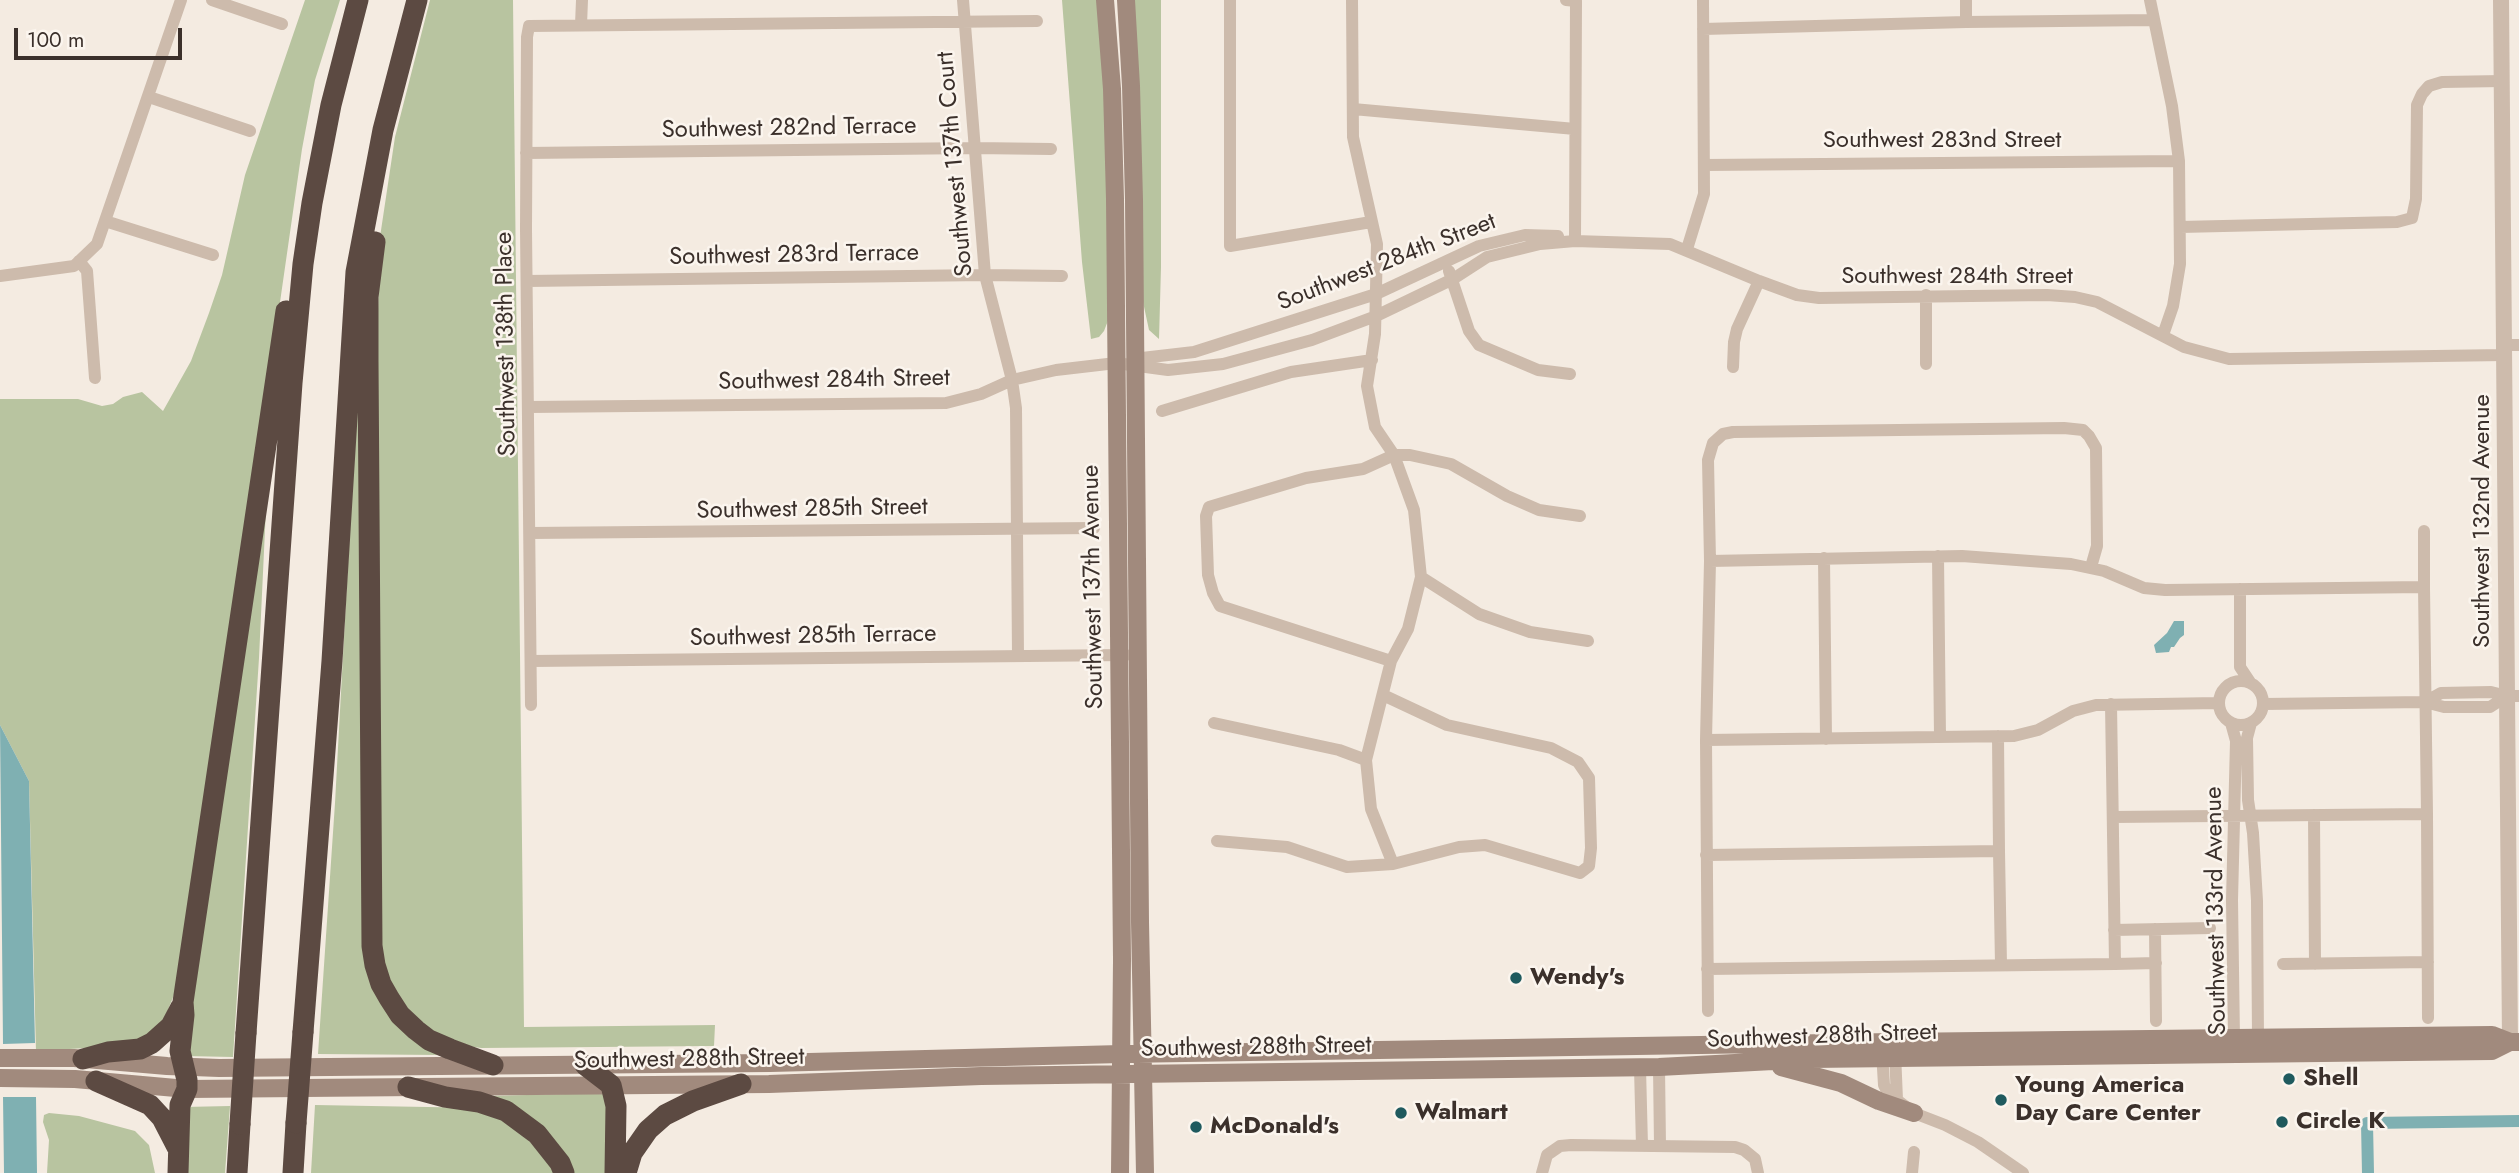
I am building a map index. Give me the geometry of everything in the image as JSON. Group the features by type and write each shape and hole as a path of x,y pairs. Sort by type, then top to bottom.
{"highway":[{"path":"237,1173 292,383 303,264 331,106 358,0"},
{"path":"294,1168 332,661 356,272 383,130 417,0"},
{"path":"383,130 383,174 368,297 372,946 380,984 400,1015 429,1040 493,1065"},
{"path":"178,1173 180,1105 186,1078 180,1051 183,1002 286,307 303,264"},
{"path":"83,1059 108,1052 140,1049 152,1043 171,1026 183,1002"},
{"path":"586,1065 611,1086 616,1106 615,1173"},
{"path":"96,1081 150,1105 162,1118 178,1149"},
{"path":"626,1173 632,1153 648,1130 665,1115 693,1101 741,1084"},
{"path":"408,1087 445,1097 479,1102 506,1111 537,1134 560,1163 564,1173"}],"main road":[{"name":"Southwest 137th Avenue","path":"1105,0 1112,89 1119,655 1130,875 1144,1054 1145,1173"},
{"name":"Southwest 137th Avenue","path":"1120,1173 1121,1054 1139,656 1132,99 1126,0"},
{"name":"Southwest 288th Street","path":"0,1078 96,1081 493,1065 1121,1054 2033,1048 2234,1038 2492,1035 2515,1042"},
{"name":"Southwest 288th Street","path":"2033,1048 2244,1054 2492,1051 2515,1042"},
{"name":"Southwest 288th Street","path":"0,1058 83,1059 186,1078 408,1087 741,1084 981,1076 1659,1068 1888,1050"},
{"path":"1761,1062 1833,1080 1914,1113"}],"street":[{"path":"0,275 74,266 97,244 181,0"},
{"path":"212,0 282,24"},
{"path":"582,0 581,25 1037,20"},
{"name":"Southwest 137th Court","path":"963,0 985,275 1012,380 1016,408 1018,656"},
{"path":"1230,0 1230,246 1371,222"},
{"path":"1352,0 1353,137 1377,244 1376,316 1367,386 1375,427 1394,455 1414,510 1420,576 1408,629 1391,662 1366,760 1371,809 1393,864"},
{"path":"1566,0 1576,1 1575,241"},
{"path":"1687,249 1704,194 1703,0"},
{"path":"1966,0 1966,22"},
{"path":"2150,0 2172,106 2179,161 2180,264 2174,306 2163,335"},
{"name":"Southwest 132nd Avenue","path":"2501,0 2515,794 2515,1042"},
{"path":"1703,29 2154,20"},
{"name":"Southwest 138th Place","path":"531,662 527,37 530,26 581,25"},
{"path":"2180,227 2397,222 2412,218 2416,199 2417,105 2422,94 2429,86 2442,82 2502,81"},
{"path":"149,97 250,131"},
{"path":"1353,109 1575,129"},
{"name":"Southwest 282nd Terrace","path":"526,153 1051,149"},
{"name":"Southwest 283nd Street","path":"1705,165 2179,161"},
{"path":"105,222 213,255"},
{"name":"Southwest 284th Street","path":"1135,364 1142,358 1194,352 1376,294 1479,246 1525,235 1557,236 1575,241"},
{"name":"Southwest 284th Street","path":"529,407 946,402 981,394 1012,380 1056,370 1116,363 1168,370 1223,364 1312,340 1376,316 1453,279 1487,257 1540,244 1575,241 1670,244 1797,295 1819,298 1926,295 2075,297 2096,302 2184,347 2229,359 2509,348"},
{"path":"79,261 87,271 95,378"},
{"path":"1445,262 1469,331 1479,345 1538,370 1570,374"},
{"name":"Southwest 283rd Terrace","path":"527,281 1062,276"},
{"path":"1733,367 1737,328 1759,281"},
{"path":"1926,295 1926,364"},
{"path":"1162,411 1291,372 1372,360"},
{"path":"1708,1011 1706,740 1710,561 1709,454 1713,443 1723,434 1733,432 2064,428 2082,430 2096,448 2097,546 2091,567"},
{"path":"1391,662 1220,606 1208,575 1206,516 1209,507 1306,478 1363,469 1394,455 1410,455 1451,464 1507,496 1539,510 1580,516"},
{"name":"Southwest 285th Street","path":"530,533 1094,528"},
{"path":"2424,531 2428,1018"},
{"path":"1710,561 1938,556 1996,558 2091,567 2154,590 2424,587"},
{"path":"1938,556 1940,737"},
{"path":"1824,558 1826,739"},
{"path":"1420,576 1479,614 1530,632 1588,641"},
{"path":"2239,589 2240,667 2232,682 2221,693 2218,703 2222,715 2237,725 2250,723 2260,715 2263,704 2260,691 2249,682 2240,667"},
{"name":"Southwest 285th Terrace","path":"531,662 1139,656"},
{"path":"531,662 531,705"},
{"path":"2232,682 2249,682"},
{"path":"1217,841 1287,847 1347,867 1393,864 1459,847 1485,845 1580,873 1589,866 1589,778 1578,762 1551,748 1447,725 1383,695"},
{"path":"2263,704 2425,702 2444,707 2490,707 2513,696"},
{"path":"1706,740 1998,736 2026,733 2085,707 2111,704 2218,703"},
{"path":"2111,704 2115,964"},
{"path":"1214,723 1339,750 1366,760"},
{"name":"Southwest 133rd Avenue","path":"2231,723 2236,741 2232,900 2234,1038 2244,1054 2258,1038 2257,901 2248,800 2247,741 2250,723"},
{"path":"1998,736 2001,965"},
{"path":"2113,817 2427,814"},
{"path":"2314,815 2315,964"},
{"path":"1706,855 1999,851"},
{"path":"2232,900 2257,901"},
{"path":"2114,930 2210,928"},
{"path":"2155,929 2156,1021"},
{"path":"2283,964 2428,962"},
{"path":"1707,970 2155,963"},
{"path":"1888,1050 1884,1085 1887,1091 1914,1113 1978,1142 2023,1173"},
{"path":"1640,1068 1642,1146"},
{"path":"1659,1068 1660,1146"},
{"path":"1542,1173 1547,1155 1560,1146 1571,1145 1735,1147 1755,1159 1758,1173"},
{"path":"1912,1173 1914,1152"}],"green space":[{"path":"305,0 340,0 315,80 302,149 227,671 176,990 158,1034 120,1046 36,1051 29,781 0,725 0,399 78,399 102,406 142,392 163,411 191,361 209,313 222,275 245,175"},
{"path":"430,0 513,0 524,1027 715,1025 714,1046 481,1048 462,1045 445,1040 410,1017 385,977 378,954 375,419 380,237 395,137"},
{"path":"1062,0 1098,0 1105,75 1109,318 1099,337 1091,339 1082,262"},
{"path":"1134,0 1161,0 1159,339 1149,330 1143,302 1140,102"},
{"path":"358,378 365,948 441,1055 318,1054 335,803"},
{"path":"267,487 259,658 233,1057 185,1056"},
{"path":"606,1093 611,1173 570,1173 487,1096"},
{"path":"315,1105 484,1108 511,1121 559,1173 311,1173"},
{"path":"230,1106 225,1173 185,1173 184,1107"},
{"path":"49,1113 79,1116 135,1131 149,1145 155,1173 47,1173 49,1140 43,1122 44,1115"}],"water":[{"path":"2174,621 2184,621 2184,635 2169,652 2156,653 2154,645 2167,633"},
{"path":"0,725 29,781 35,1043 3,1044"},
{"path":"3,1097 36,1097 37,1173 4,1173"}],"waterway":[{"path":"2368,1173 2367,1123 2519,1121"}],"place":[{"name":"Wendy's","path":"1516,978"},
{"name":"Shell","path":"2289,1079"},
{"name":"Young America Day Care Center","path":"2001,1100"},
{"name":"Walmart","path":"1401,1113"},
{"name":"Circle K","path":"2282,1122"},
{"name":"McDonald's","path":"1196,1127"}]}
